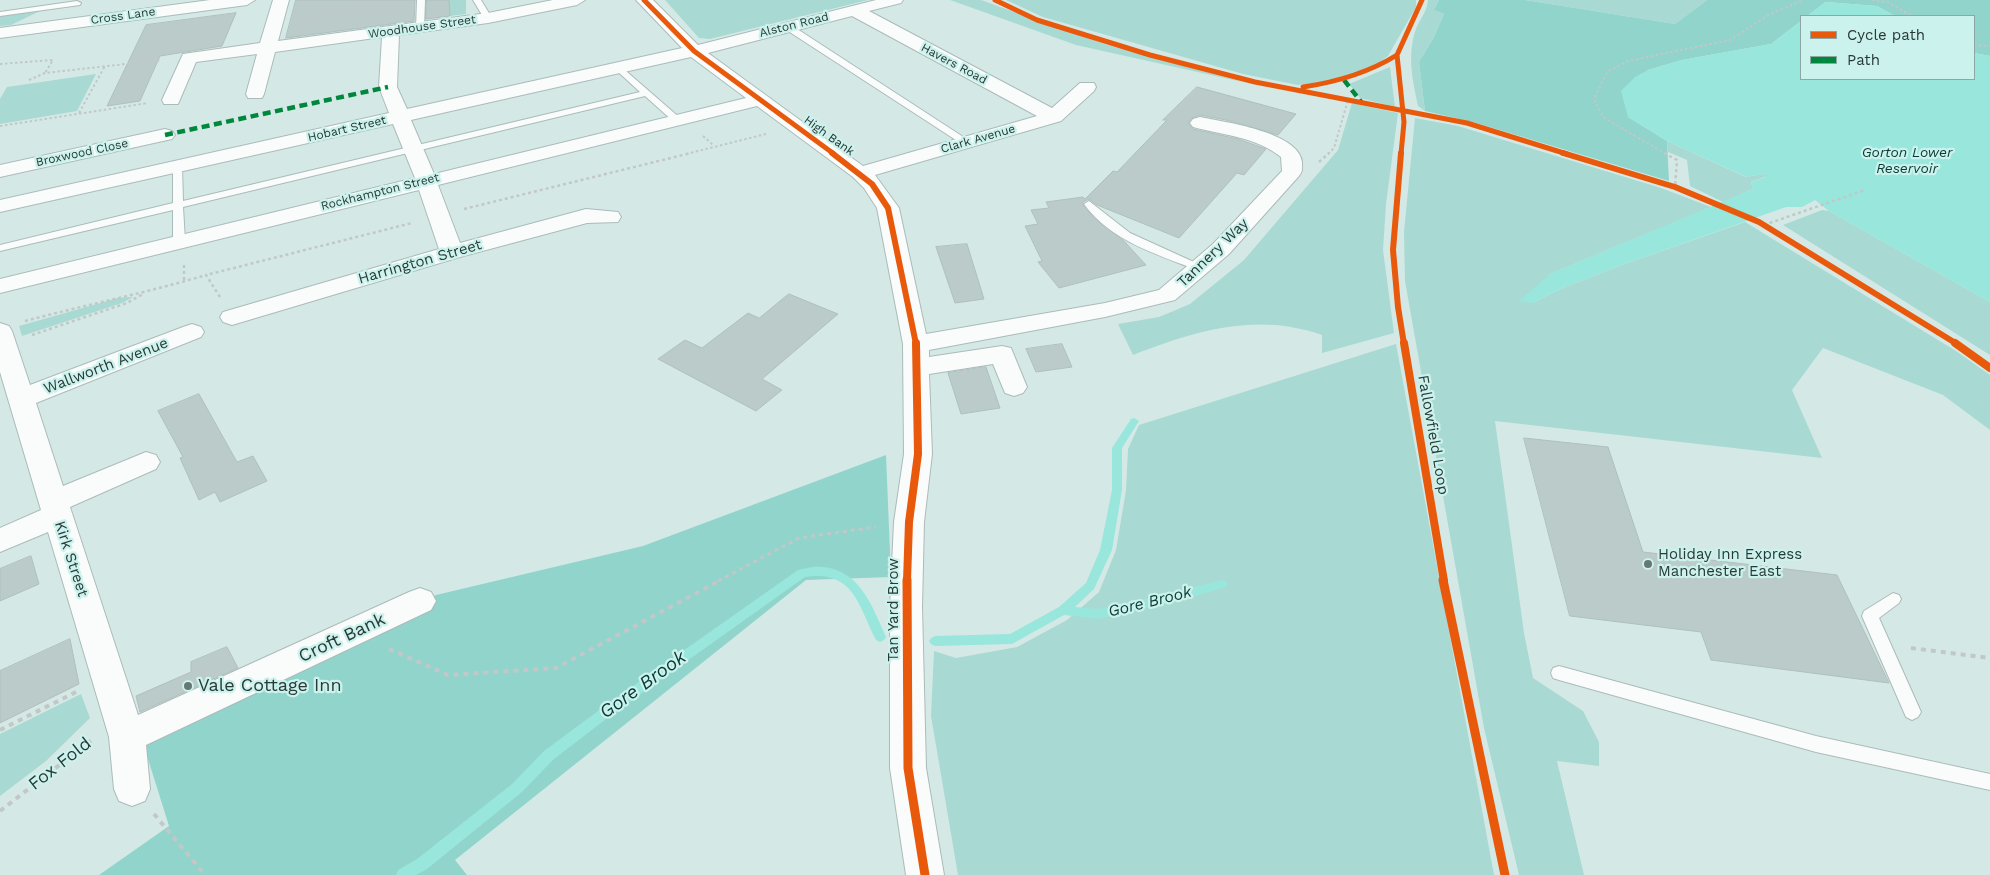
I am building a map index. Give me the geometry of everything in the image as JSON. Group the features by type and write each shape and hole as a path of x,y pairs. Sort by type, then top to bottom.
{"street":[{"name":"Cross Lane","path":"0,33 247,0"},
{"path":"255,94 266,48 281,0"},
{"name":"Woodhouse Street","path":"189,58 488,18 577,0"},
{"name":"High Bank","path":"644,0 694,51 860,173 872,184 888,208 917,355"},
{"name":"Alston Road","path":"694,51 895,0"},
{"path":"67,24 77,1"},
{"name":"Havers Road","path":"854,10 1054,117"},
{"path":"391,32 388,87 414,149 452,252"},
{"name":"Hobart Street","path":"0,206 694,51"},
{"path":"171,100 189,58"},
{"name":"Clark Avenue","path":"860,173 1054,117 1087,87"},
{"name":"Rockhampton Street","path":"0,286 426,180 760,100"},
{"name":"Tannery Way","path":"917,355 1167,295 1201,268 1292,172 1291,155 1282,146 1200,123"},
{"name":"Broxwood Close","path":"0,171 165,135"},
{"name":"Harrington Street","path":"232,316 452,252 586,216 610,217"},
{"name":"Wallworth Avenue","path":"20,399 192,332"},
{"name":"Kirk Street","path":"7,333 20,399 124,727 132,789"},
{"path":"917,355 1002,354 1014,386"},
{"name":"Tan Yard Brow","path":"917,355 918,454 909,522 906,607 908,768 924,875"},
{"path":"0,541 55,509 146,462"},
{"name":"Croft Bank","path":"124,727 352,633 420,602"}],"lane":[{"path":"477,0 488,18"},
{"path":"0,14 77,1"},
{"path":"420,1 420,28"},
{"path":"788,27 966,142"},
{"path":"619,68 677,120"},
{"path":"0,248 647,94"},
{"path":"176,167 179,241"},
{"path":"1089,204 1100,218 1119,231 1147,246 1201,268"},
{"path":"1893,599 1870,616 1912,712"},
{"path":"1559,673 1816,744 1990,782"}],"path":[{"path":"1675,187 1677,160 1602,117 1594,99 1607,72 1628,61 1730,40 1770,14 1804,0"},
{"path":"1872,0 1888,2 1909,15"},
{"path":"274,21 420,1"},
{"path":"1975,45 1990,46"},
{"path":"29,80 45,74 105,65 189,58"},
{"path":"0,64 53,60 45,74"},
{"path":"79,113 105,65"},
{"path":"1339,98 1355,101"},
{"path":"0,126 171,100"},
{"path":"713,145 796,126"},
{"path":"1666,184 1685,190"},
{"path":"1761,223 1865,190"},
{"path":"1761,223 1772,230"},
{"path":"7,333 57,311 122,296 146,293 206,275"},
{"path":"7,333 127,303 146,293"},
{"path":"352,633 448,676 556,668 799,538 909,522"},
{"path":"1883,644 1990,658"},
{"path":"0,730 108,676"},
{"path":"132,789 205,875"}],"shaded area":[{"path":"445,0 466,0 466,14 425,19 424,7 444,5"},
{"path":"665,0 868,0 710,39 699,38"},
{"path":"950,0 981,0 1104,44 1247,83 1076,45"},
{"path":"1006,0 1416,0 1416,7 1388,56 1372,68 1335,80 1298,85 1243,74 1043,17"},
{"path":"1428,0 1439,0 1434,10 1444,14 1434,37 1419,62 1425,111 1418,106 1411,51 1415,32 1426,9"},
{"path":"1439,0 1525,0 1675,24 1707,0 1990,0 1990,56 1975,53 1975,15 1893,15 1877,6 1826,2 1808,15 1800,15 1800,22 1771,44 1682,60 1648,70 1628,117 1667,141 1669,181 1473,122 1425,111 1419,62 1434,37 1444,14 1434,10"},
{"path":"1525,0 1707,0 1675,24"},
{"path":"42,10 11,25 0,26 0,16"},
{"path":"1390,67 1395,107 1360,98 1349,84"},
{"path":"96,74 77,111 0,124 0,99 7,87"},
{"path":"1352,103 1398,113 1386,204 1383,250 1394,333 1322,353 1322,335 1297,328 1249,325 1203,332 1133,355 1118,324 1159,317 1190,304 1244,260 1338,150"},
{"path":"1415,118 1458,126 1661,188 1711,207 1550,274 1533,303 1560,289 1619,266 1745,222 1956,351 1990,375 1990,430 1943,395 1823,348 1792,390 1822,458 1495,421 1524,633 1533,678 1583,711 1599,742 1599,766 1557,761 1584,875 1519,875 1484,728 1405,281 1404,232"},
{"path":"1667,141 1746,177 1763,174 1767,176 1751,182 1753,189 1723,202 1690,186 1687,160 1668,152"},
{"path":"1822,210 1829,211 1990,302 1990,355 1783,225"},
{"path":"133,297 122,303 22,336 19,326 118,298"},
{"path":"1396,344 1494,875 958,875 931,716 934,651 956,658 1017,647 1067,620 1099,592 1116,550 1126,490 1128,449 1139,425"},
{"path":"886,455 891,577 806,580 455,860 467,875 99,875 169,826 143,743 436,595 643,546"},
{"path":"81,694 90,718 46,761 0,796 0,734"}],"water":[{"path":"1825,2 1877,6 1893,15 1808,15"},
{"name":"Gorton Lower Reservoir","path":"1800,22 1800,80 1975,80 1975,53 1990,56 1990,302 1829,211 1815,200 1802,207 1786,207 1619,266 1560,289 1533,303 1519,301 1550,274 1753,189 1751,182 1766,177 1763,174 1747,177 1667,141 1628,117 1621,91 1635,77 1648,70 1682,60 1771,44"}],"building":[{"path":"296,0 415,0 414,21 286,38"},
{"path":"427,0 449,0 450,16 426,19"},
{"path":"236,13 222,46 160,56 140,101 107,106 146,25"},
{"path":"1197,87 1296,114 1278,135 1226,120 1200,115 1192,118 1188,123 1193,129 1238,139 1266,149 1244,175 1237,173 1179,238 1097,205 1089,199 1083,202 1083,205 1094,218 1123,240 1146,265 1059,288 1038,262 1042,261 1025,226 1038,224 1031,210 1049,208 1046,202 1083,197 1085,199 1113,171 1117,172 1167,120 1163,120"},
{"path":"967,244 984,299 955,303 936,247"},
{"path":"789,294 838,314 762,379 782,390 756,411 658,359 685,340 702,348 748,313 759,318"},
{"path":"1062,344 1072,367 1036,372 1026,349"},
{"path":"986,367 1000,408 961,414 948,373"},
{"path":"199,394 237,462 253,456 267,481 220,502 215,492 199,500 180,458 183,457 158,411"},
{"name":"Holiday Inn Express Manchester East","path":"1524,438 1608,447 1643,552 1837,575 1889,683 1711,660 1701,632 1570,616"},
{"path":"31,556 39,584 0,601 0,569"},
{"path":"70,639 79,684 0,723 0,671"},
{"name":"Vale Cottage Inn","path":"227,647 238,668 140,712 136,696 191,672 191,662"}],"waterway":[{"path":"1063,610 1090,586 1106,550 1117,490 1117,448 1134,421"},
{"name":"Gore Brook","path":"403,875 422,864 517,788 549,755 610,709 802,573 826,571 848,581 867,607 880,637"},
{"name":"Gore Brook","path":"1063,610 1098,614 1167,599 1222,584"},
{"name":"Gore Brook","path":"935,641 1012,639 1063,610"}],"marked path":[{"path":"1344,80 1362,103"},
{"path":"165,135 388,87"}],"cycle path":[{"path":"644,0 694,51 860,173 872,184 888,208 916,344 918,454 909,522 906,607 908,768 925,875"},
{"path":"995,0 1037,20 1150,55 1255,82 1467,123 1675,187 1759,222 1958,345 1990,368"},
{"name":"Fallowfield Loop","path":"1422,0 1397,55 1404,122 1395,205 1393,250 1398,307 1447,602 1505,875"},
{"path":"1303,87 1352,77 1375,68 1397,55"}],"place":[{"name":"Holiday Inn Express Manchester East","path":"1648,564"},
{"name":"Vale Cottage Inn","path":"188,686"}]}
